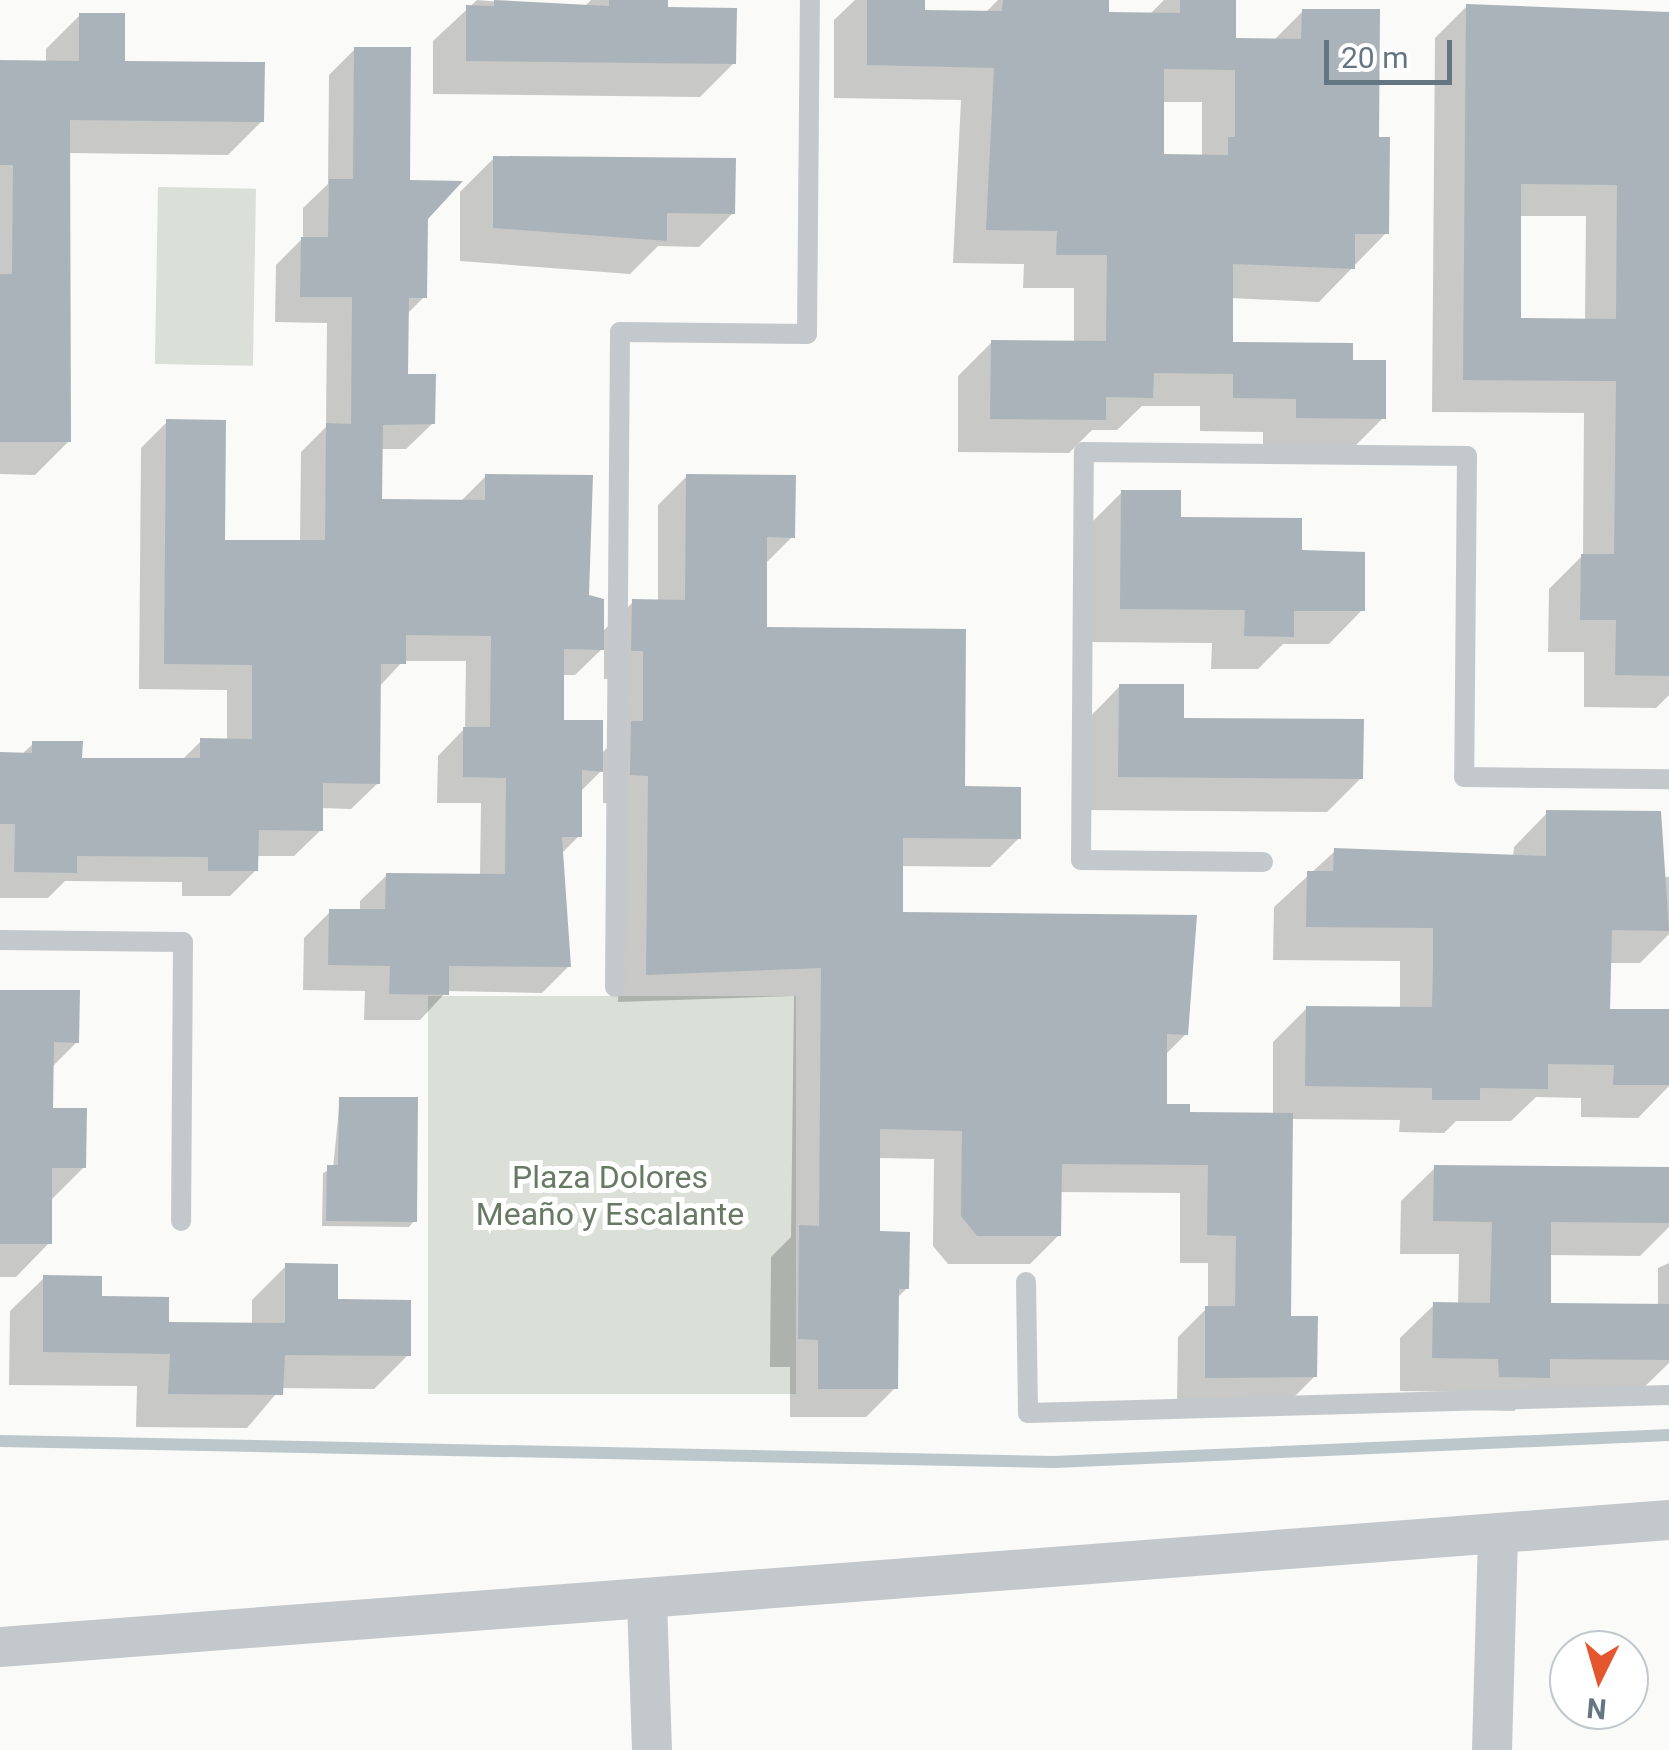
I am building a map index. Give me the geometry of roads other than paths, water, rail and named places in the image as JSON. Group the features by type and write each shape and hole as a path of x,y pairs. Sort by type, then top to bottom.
{"street":[{"path":"0,1647 1669,1520"},
{"path":"1492,1750 1498,1534"},
{"path":"646,1600 652,1750"}],"lane":[{"path":"614,988 620,332 807,334 810,0"},
{"path":"1263,862 1081,860 1084,452 1467,456 1464,776 1669,779"},
{"path":"0,940 184,942 181,1220"},
{"path":"1026,1282 1028,1413 1669,1395"}],"waterway":[{"path":"0,1441 1054,1462 1669,1435"}],"park label":[{"name":"Plaza Dolores Meaño y Escalante","path":"610,1196"}]}
